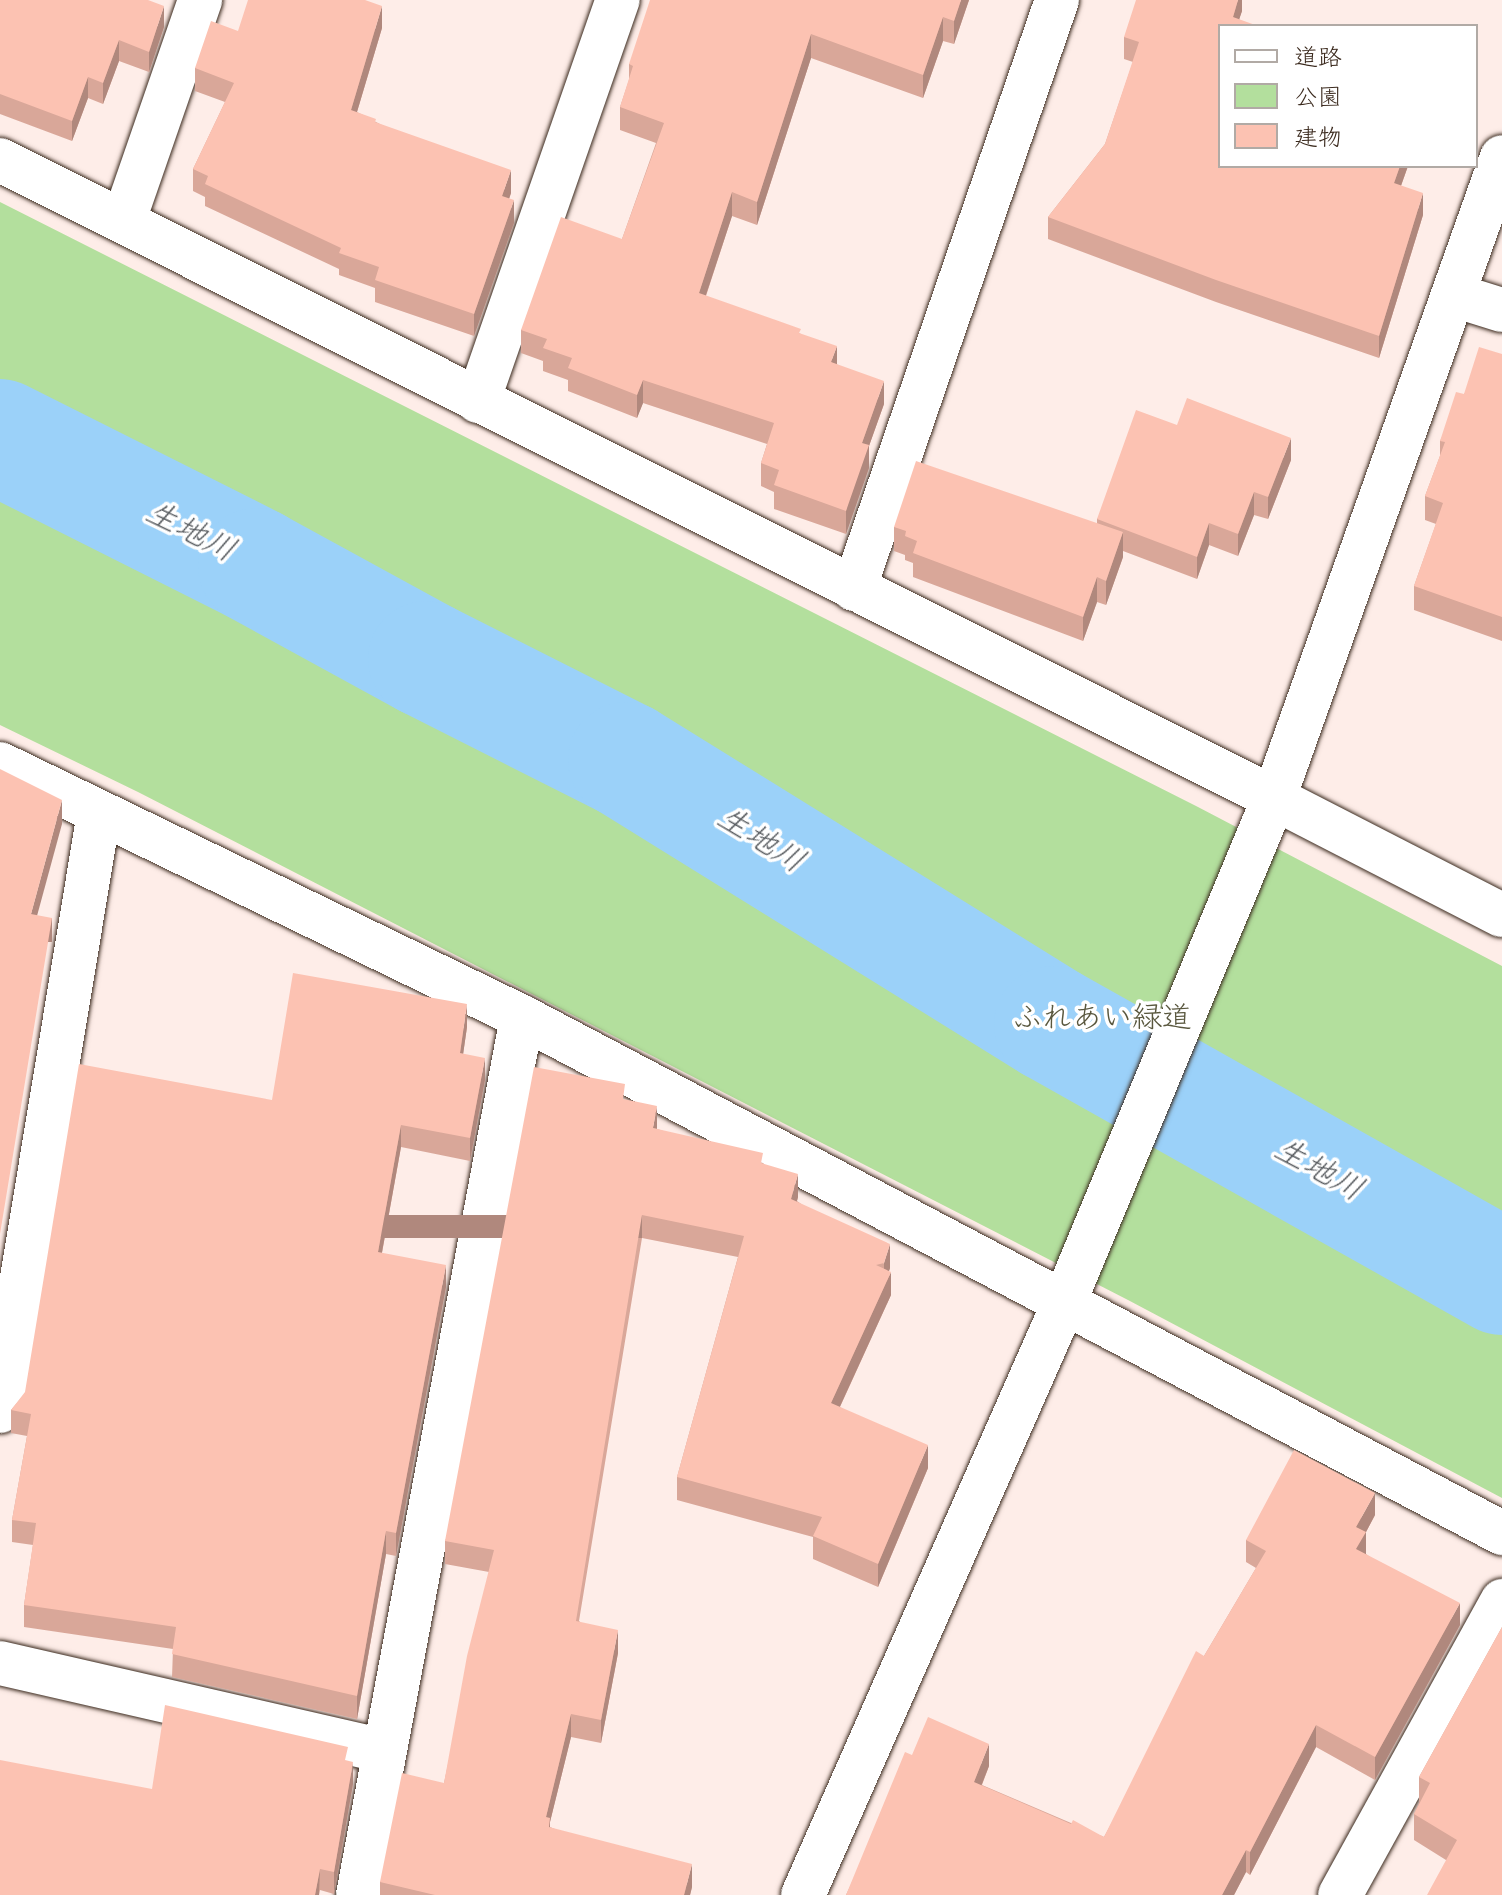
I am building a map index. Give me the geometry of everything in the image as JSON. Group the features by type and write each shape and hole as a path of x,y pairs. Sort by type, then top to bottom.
{"street":[{"path":"124,220 200,0"},
{"path":"478,401 618,0"},
{"path":"854,589 1057,0"},
{"path":"803,1895 1070,1286 1268,814 1502,157"},
{"path":"0,160 854,589 1268,814 1502,915"},
{"path":"1454,295 1502,310"},
{"path":"0,764 1070,1286 1502,1533"},
{"path":"0,1411 99,813"},
{"path":"358,1895 522,1017"},
{"path":"1340,1895 1502,1601"},
{"path":"0,1663 384,1751"}],"green space":[{"name":"ふれあい緑道","path":"0,202 1198,807 1502,966 1502,1498 1128,1300 138,792 0,725"}],"building":[{"path":"0,0 148,0 164,6 149,52 119,40 103,83 88,77 72,121 0,94"},
{"path":"248,0 365,0 382,6 351,110 376,119 375,122 511,170 502,196 514,200 474,314 375,280 379,267 339,253 341,248 205,184 208,176 193,169 234,83 195,68 211,21 238,31"},
{"path":"650,0 961,0 954,21 943,17 923,75 811,34 757,202 732,192 699,293 801,329 799,333 837,346 831,362 884,381 862,443 869,445 846,511 774,485 779,470 761,463 774,423 643,380 637,395 568,368 572,358 543,348 547,339 521,330 561,217 622,239 664,123 620,107 633,66 629,64"},
{"path":"1136,0 1238,0 1233,17 1252,24 1218,24 1218,168 1399,168 1394,183 1423,193 1379,336 1216,280 1048,217 1105,144 1139,42 1124,37"},
{"path":"1479,347 1502,354 1502,617 1414,586 1443,503 1425,496 1445,442 1440,441 1456,392 1464,394"},
{"path":"1187,398 1291,438 1268,497 1254,492 1238,534 1209,523 1197,557 1097,519 1136,410 1177,425"},
{"path":"916,461 1123,532 1106,581 1097,577 1083,617 913,553 917,541 905,536 906,531 894,527"},
{"path":"0,769 62,800 31,914 52,918 0,1234"},
{"path":"293,973 467,1004 460,1053 485,1058 470,1138 401,1125 378,1252 446,1265 396,1533 386,1531 357,1696 172,1654 176,1627 24,1605 36,1523 12,1520 31,1414 11,1410 25,1392 79,1064 272,1100"},
{"path":"534,1067 625,1084 623,1099 657,1106 653,1128 763,1153 761,1163 798,1174 791,1199 890,1244 884,1263 876,1265 891,1272 831,1403 928,1445 878,1564 813,1536 822,1517 677,1477 744,1236 642,1215 576,1621 618,1630 601,1720 571,1714 546,1817 550,1818 549,1827 692,1864 684,1895 435,1895 380,1882 402,1773 444,1783 467,1656 494,1550 445,1541"},
{"path":"1294,1450 1375,1493 1356,1527 1366,1532 1356,1549 1460,1603 1375,1757 1316,1725 1250,1852 1246,1850 1222,1895 846,1895 905,1752 912,1755 928,1717 989,1744 974,1782 1071,1824 1073,1820 1104,1837 1196,1651 1204,1656 1266,1551 1246,1540"},
{"path":"1502,1627 1502,1895 1427,1895 1457,1840 1414,1814 1430,1783 1419,1777"},
{"path":"165,1705 348,1747 345,1760 353,1762 334,1872 320,1869 315,1895 0,1895 0,1760 152,1789"}],"waterway":[{"name":"生地川","path":"0,437 256,566 426,659 626,760 1052,1024 1502,1277"}]}
